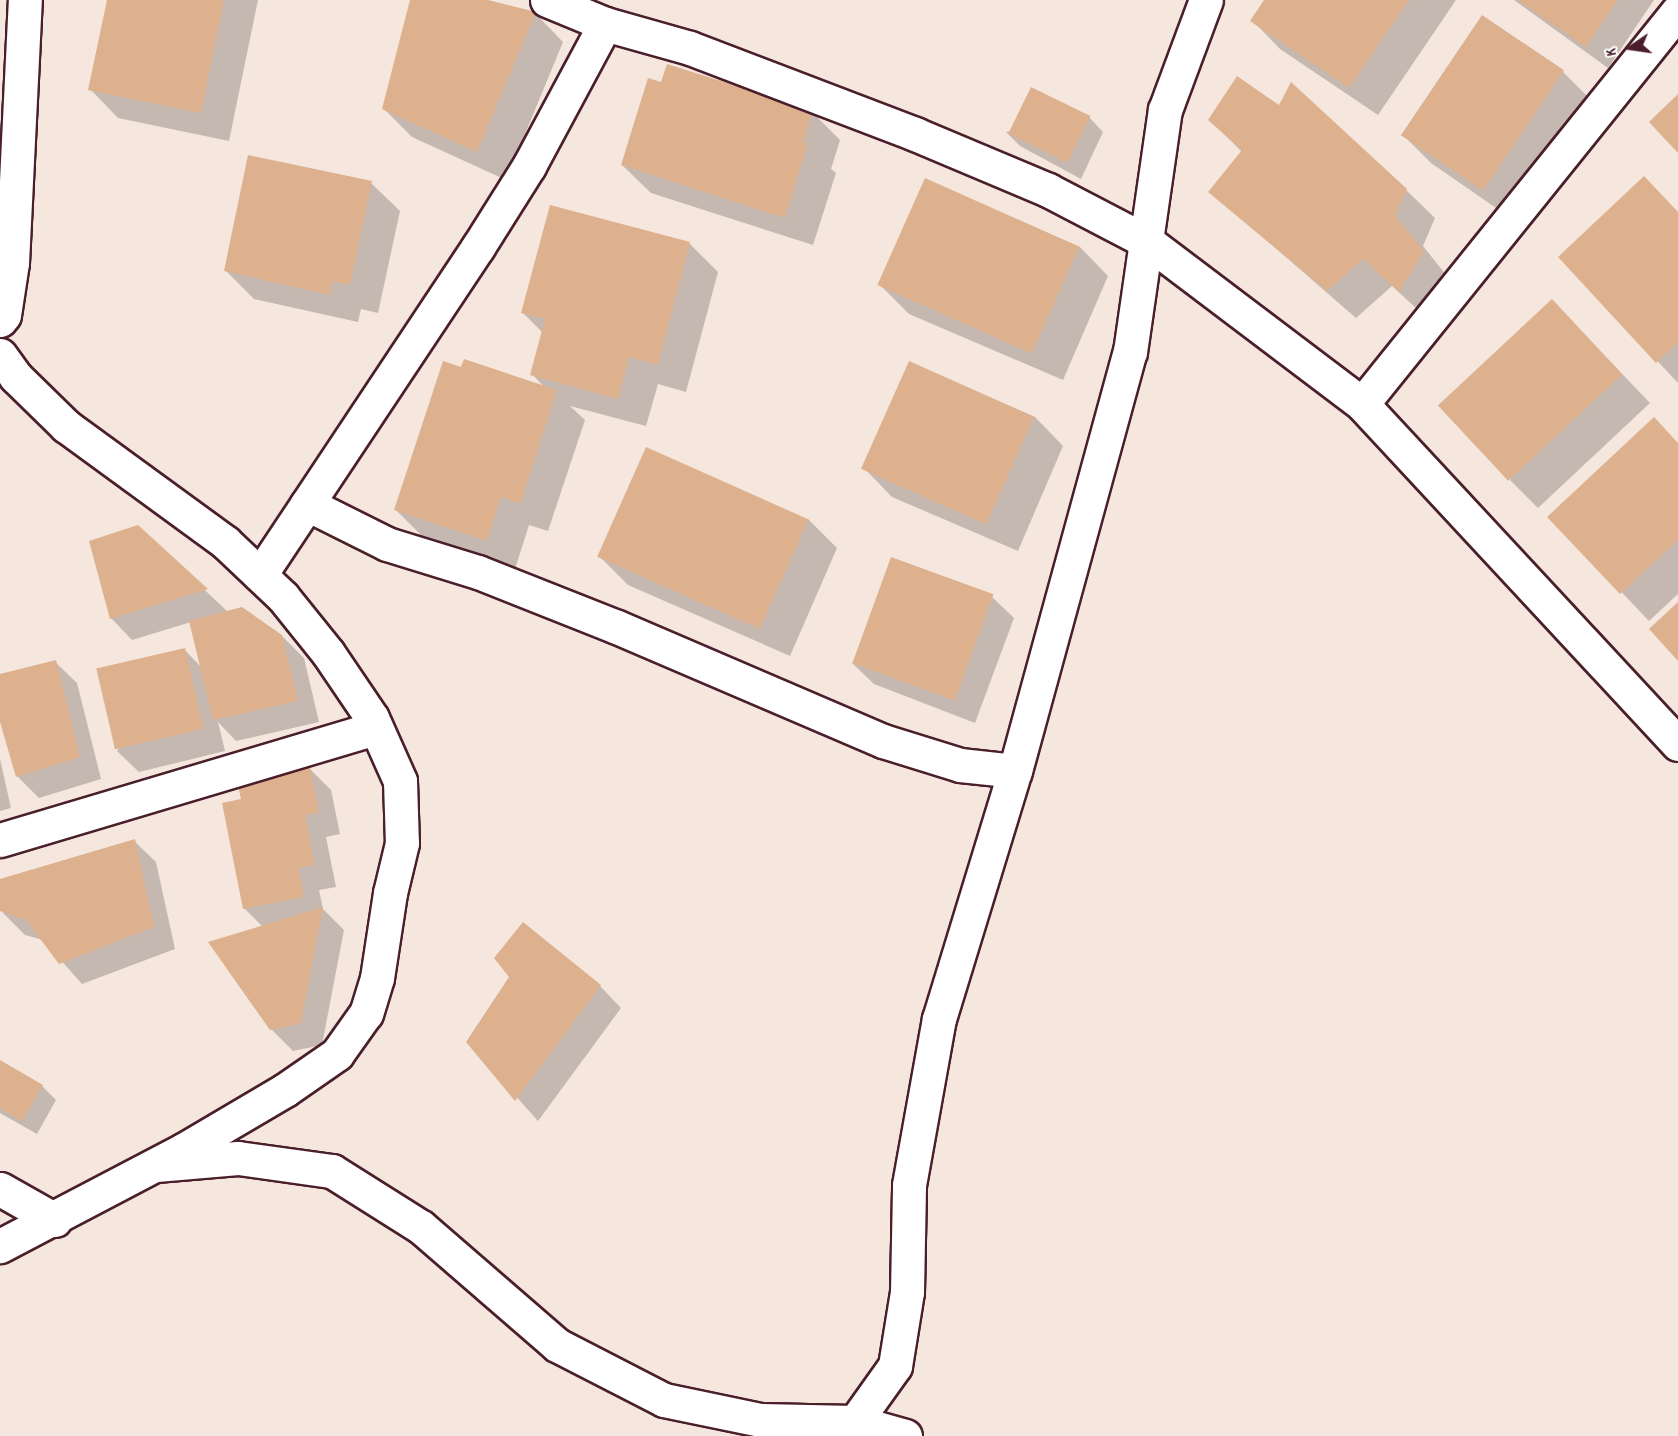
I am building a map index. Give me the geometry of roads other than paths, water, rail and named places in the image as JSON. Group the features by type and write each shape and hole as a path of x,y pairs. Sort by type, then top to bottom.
{"street":[{"path":"0,320 4,315 12,263 7,192 25,0"},
{"path":"547,0 605,24 690,48 915,134 1048,190 1148,242 1362,404 1678,744"},
{"path":"855,1422 895,1366 907,1292 909,1185 921,1106 942,1009 1015,771 1130,352 1148,242 1165,110 1206,0"},
{"path":"1362,404 1678,11"},
{"path":"260,575 379,400 529,166 605,24"},
{"path":"0,355 16,377 66,426 225,542 283,597 328,653 376,728 400,781 402,843 390,893 377,978 366,1013 336,1054 285,1090 156,1164 55,1220 0,1246"},
{"path":"307,504 387,544 478,572 617,627 884,741 960,765 1015,771"},
{"path":"0,840 376,728"},
{"path":"156,1164 238,1158 332,1171 421,1227 557,1345 664,1400 762,1420 855,1422 904,1436"},
{"path":"0,1189 55,1220"}]}
